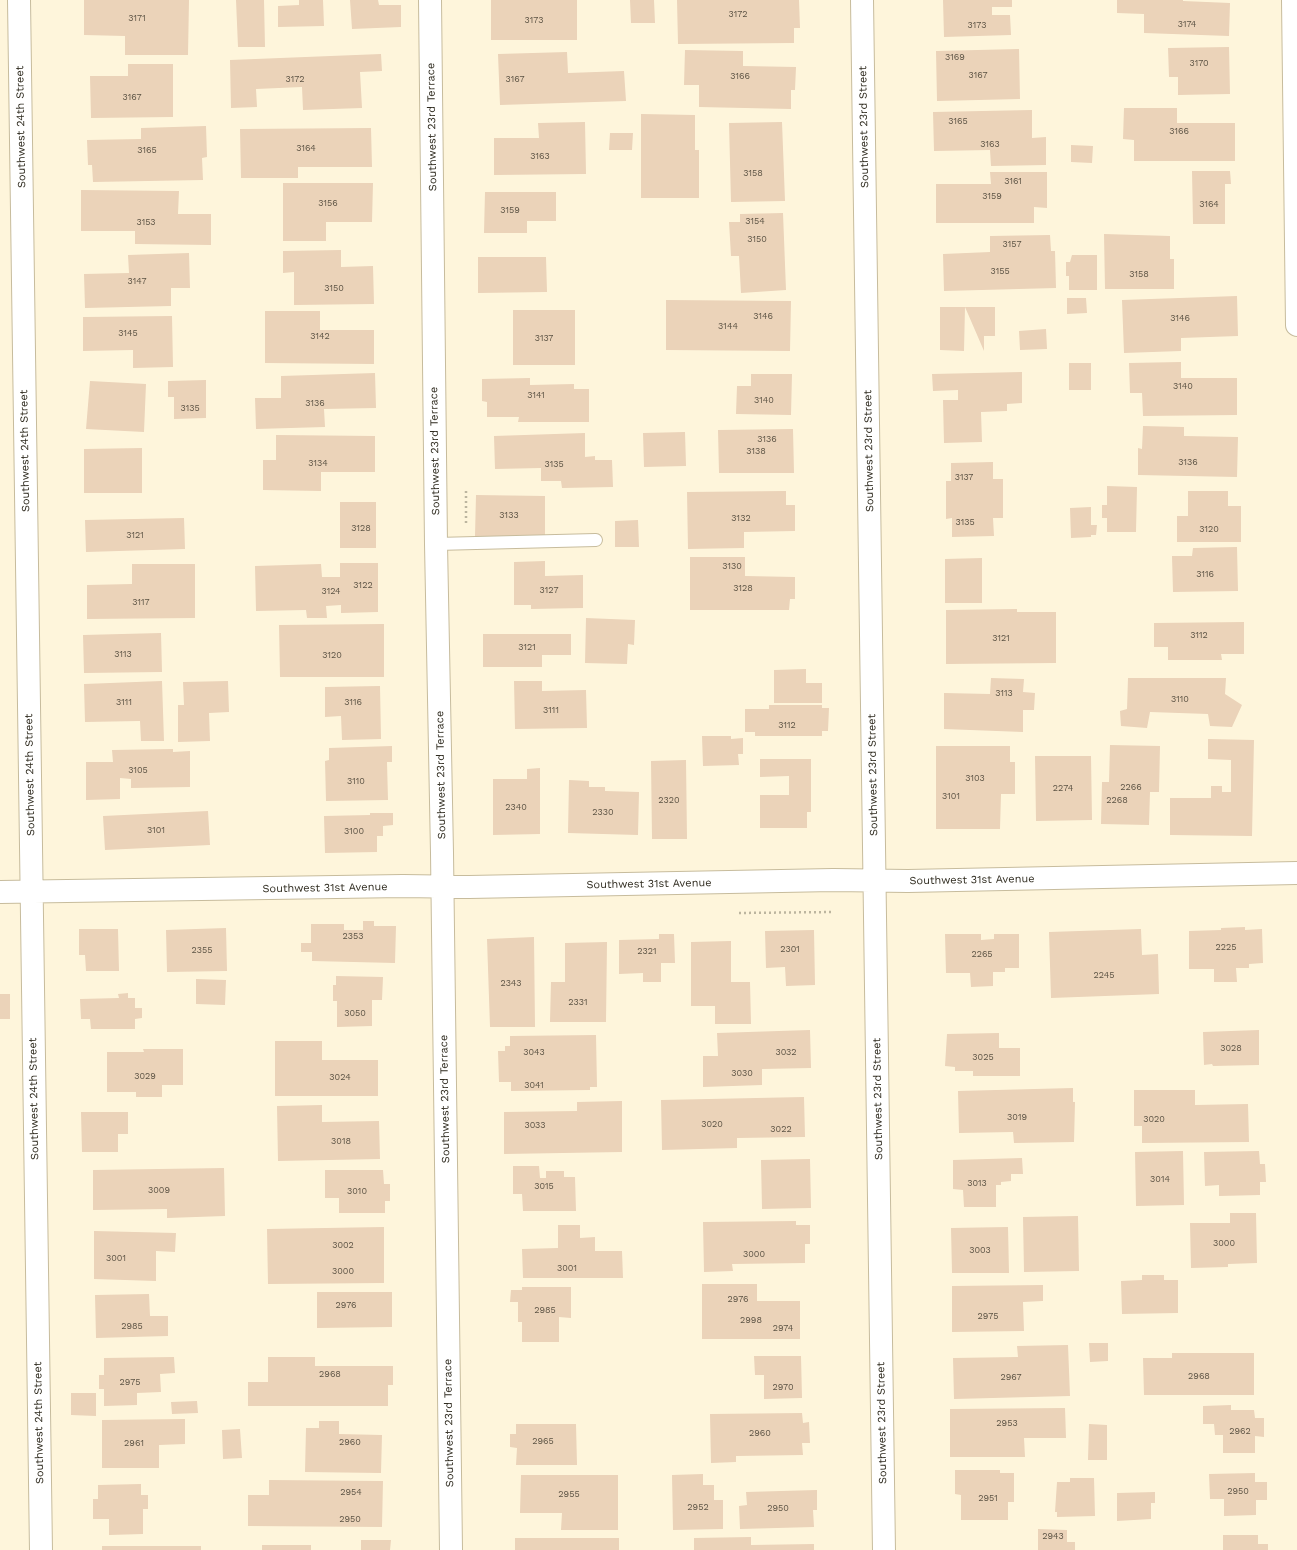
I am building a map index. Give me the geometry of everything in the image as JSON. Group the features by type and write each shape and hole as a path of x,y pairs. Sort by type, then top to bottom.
{"street":[{"name":"Southwest 24th Street","path":"19,0 41,1550"},
{"name":"Southwest 23rd Terrace","path":"430,0 436,544 451,1550"},
{"name":"Southwest 23rd Street","path":"862,0 884,1550"},
{"path":"1292,0 1296,180 1297,325"},
{"name":"Southwest 31st Avenue","path":"0,892 442,887 833,880 874,881 1297,873"}],"lane":[{"path":"436,544 596,540"}],"path":[{"path":"466,490 466,528"},
{"path":"739,912 834,912"}],"building":[{"path":"84,0 189,0 188,55 125,55 125,36 84,35"},
{"path":"236,0 264,0 265,47 238,47"},
{"path":"299,0 323,0 324,26 278,27 278,6 299,5"},
{"path":"350,0 378,0 379,5 401,5 401,27 352,29"},
{"path":"491,0 577,0 577,40 491,40"},
{"path":"630,0 654,0 655,23 631,23"},
{"path":"677,0 799,0 800,28 794,28 794,43 678,44"},
{"path":"943,0 1012,0 1012,7 992,7 992,15 1010,15 1011,35 944,37"},
{"path":"1117,0 1183,0 1230,3 1229,36 1144,33 1144,14 1117,13"},
{"path":"1229,47 1230,94 1178,95 1178,77 1169,77 1168,48"},
{"path":"1019,49 1020,99 937,101 936,51"},
{"path":"685,50 743,51 743,66 796,67 795,90 791,90 791,109 699,107 699,85 684,85"},
{"path":"567,52 568,73 624,71 626,101 500,105 498,54"},
{"path":"381,54 382,71 360,72 362,108 303,110 302,87 256,89 257,107 231,108 230,60"},
{"path":"128,64 173,64 173,117 91,118 90,76 128,76"},
{"path":"1124,108 1177,108 1177,123 1235,123 1235,161 1134,161 1134,140 1123,139"},
{"path":"1032,110 1032,138 1046,137 1046,165 991,166 990,150 934,151 933,112"},
{"path":"641,114 695,115 695,150 699,150 699,198 641,198"},
{"path":"585,122 586,174 494,175 494,138 539,138 538,123"},
{"path":"782,122 785,201 731,202 729,123"},
{"path":"206,126 207,157 202,158 203,180 93,182 92,165 88,165 87,140 141,139 141,128"},
{"path":"371,128 372,167 298,167 298,178 241,178 240,129"},
{"path":"610,133 633,133 632,150 609,150"},
{"path":"1071,145 1093,146 1092,163 1071,162"},
{"path":"1192,171 1230,171 1231,184 1225,184 1225,224 1193,224"},
{"path":"990,172 1047,172 1047,208 1034,207 1034,223 936,223 936,184 991,184"},
{"path":"283,183 373,183 372,222 326,222 326,241 283,241"},
{"path":"81,190 179,191 178,214 211,214 211,245 135,244 135,231 81,231"},
{"path":"485,192 556,192 556,221 527,221 527,233 484,233"},
{"path":"783,213 786,290 741,293 739,256 731,256 729,222 740,222 740,214"},
{"path":"1104,234 1170,236 1170,259 1174,259 1174,289 1105,289"},
{"path":"1050,235 1051,251 1055,251 1056,288 944,291 943,254 990,252 990,236"},
{"path":"341,250 341,267 373,266 374,304 294,305 294,272 283,273 283,251"},
{"path":"189,253 190,288 171,288 171,306 85,308 84,274 129,273 128,255"},
{"path":"1072,255 1097,255 1097,290 1069,290 1069,276 1066,276 1066,262 1070,262"},
{"path":"478,257 546,257 547,292 478,293"},
{"path":"1237,296 1238,336 1181,338 1181,351 1124,353 1122,300"},
{"path":"1067,298 1086,298 1087,313 1067,314"},
{"path":"666,300 791,301 790,351 666,350"},
{"path":"940,307 965,307 964,351 940,350"},
{"path":"965,307 995,307 995,336 984,336 984,351"},
{"path":"513,310 575,310 575,365 513,365"},
{"path":"265,311 320,311 320,330 374,330 374,364 265,363"},
{"path":"172,316 173,367 133,368 133,350 83,351 83,317"},
{"path":"1046,329 1047,349 1020,350 1019,331"},
{"path":"1181,362 1181,378 1237,378 1237,415 1143,416 1142,393 1130,393 1129,363"},
{"path":"1069,363 1091,363 1091,390 1069,390"},
{"path":"1022,372 1022,403 1007,404 1007,411 981,412 982,442 944,443 943,400 958,400 958,390 933,391 932,374"},
{"path":"375,373 376,408 324,409 325,427 256,429 255,398 281,398 281,376"},
{"path":"751,374 792,374 791,415 736,414 737,386 751,386"},
{"path":"530,378 530,385 574,384 574,389 589,389 589,422 518,422 519,417 487,417 487,402 482,401 482,379"},
{"path":"206,380 206,418 174,419 174,397 168,397 168,381"},
{"path":"90,381 146,384 144,432 86,429"},
{"path":"1143,426 1184,427 1184,436 1238,437 1237,477 1138,475 1138,448 1142,449"},
{"path":"793,429 794,473 719,473 718,430"},
{"path":"685,432 686,466 644,467 643,433"},
{"path":"585,433 585,457 595,456 595,460 612,460 613,487 562,488 561,481 541,481 541,468 495,469 494,436"},
{"path":"276,435 375,436 375,472 321,472 321,491 263,490 263,460 276,460"},
{"path":"142,448 142,493 84,493 84,449"},
{"path":"993,462 993,479 1003,479 1003,518 993,518 994,536 952,537 952,518 946,519 946,481 951,481 951,463"},
{"path":"1107,486 1137,487 1136,532 1107,532 1107,518 1102,518 1102,505 1107,505"},
{"path":"786,491 786,505 795,505 795,531 744,532 744,548 688,549 687,492"},
{"path":"1188,491 1228,491 1228,506 1241,506 1241,542 1177,542 1177,516 1188,516"},
{"path":"476,495 545,496 545,537 475,536"},
{"path":"340,502 376,502 376,548 340,548"},
{"path":"1091,507 1091,525 1097,525 1096,535 1091,535 1091,537 1071,538 1070,508"},
{"path":"184,518 185,549 86,552 85,520"},
{"path":"638,520 639,547 615,547 615,521"},
{"path":"1237,547 1238,591 1173,592 1172,556 1192,556 1193,548"},
{"path":"690,557 745,557 745,576 795,577 795,599 790,599 789,610 690,610"},
{"path":"982,558 982,603 945,603 945,559"},
{"path":"545,561 545,576 583,575 583,608 531,609 531,605 514,605 514,562"},
{"path":"340,563 378,563 378,612 341,613 341,605 326,606 327,618 307,618 306,610 256,611 255,566 321,564 322,577 340,577"},
{"path":"132,564 195,564 195,618 87,619 87,585 132,584"},
{"path":"1017,609 1017,612 1056,612 1056,663 946,664 946,610"},
{"path":"586,618 635,620 634,645 628,644 627,664 585,663"},
{"path":"1244,622 1244,654 1221,654 1222,660 1168,660 1168,647 1154,647 1154,623"},
{"path":"384,624 384,677 280,677 279,625"},
{"path":"161,633 162,672 84,673 83,635"},
{"path":"483,634 571,634 571,655 542,655 542,667 483,667"},
{"path":"806,669 806,683 822,683 822,703 774,703 774,670"},
{"path":"991,678 1024,679 1023,692 1035,693 1034,710 1023,710 1023,732 944,729 944,693 990,694"},
{"path":"1128,678 1226,678 1225,694 1242,705 1232,727 1210,726 1208,714 1150,712 1147,728 1121,726 1120,711 1127,709"},
{"path":"162,681 164,741 141,741 140,721 85,722 84,684"},
{"path":"228,681 229,712 209,713 210,741 178,742 178,705 184,705 183,682"},
{"path":"514,681 542,681 542,691 586,690 587,728 515,729"},
{"path":"380,686 381,739 342,740 341,716 325,717 325,687"},
{"path":"769,705 822,705 822,708 829,708 828,731 822,731 822,736 755,736 755,732 745,732 745,709 769,709"},
{"path":"702,736 731,736 731,739 743,738 743,754 738,754 739,765 703,766"},
{"path":"1208,739 1254,740 1252,836 1170,835 1170,798 1211,798 1211,786 1222,786 1222,792 1231,792 1231,760 1208,759"},
{"path":"1110,745 1160,746 1159,792 1150,792 1149,825 1101,824 1102,782 1109,782"},
{"path":"392,746 392,762 387,762 388,800 326,801 325,761 329,760 329,748"},
{"path":"936,746 1010,746 1010,762 1015,762 1015,794 1001,794 1000,829 936,829"},
{"path":"173,749 173,752 190,751 190,787 131,788 131,779 120,778 120,799 86,800 86,762 113,762 112,750"},
{"path":"1035,756 1091,756 1092,820 1036,821"},
{"path":"760,759 811,759 811,812 807,812 807,828 760,828 760,795 789,795 789,776 760,777"},
{"path":"686,760 687,839 652,839 651,761"},
{"path":"540,768 540,834 493,835 493,779 527,779 527,769"},
{"path":"569,780 589,781 589,787 605,787 605,791 639,792 638,835 568,833"},
{"path":"208,811 210,845 105,850 103,816"},
{"path":"370,813 393,813 393,825 383,826 383,836 377,836 377,852 325,853 324,816 370,815"},
{"path":"363,921 374,921 374,926 396,926 395,963 312,961 312,952 301,952 301,943 311,943 311,924 344,924 344,930 363,930"},
{"path":"1245,927 1245,930 1262,929 1263,963 1249,964 1249,968 1236,968 1237,982 1214,982 1214,969 1189,969 1189,931 1221,930 1221,928"},
{"path":"226,928 227,971 167,972 166,930"},
{"path":"79,929 118,929 119,971 86,971 85,955 79,955"},
{"path":"1141,929 1142,955 1158,954 1159,994 1051,998 1049,932"},
{"path":"814,930 815,985 786,986 785,967 766,968 765,931"},
{"path":"659,934 674,934 675,963 661,963 661,982 643,982 643,973 619,974 619,940 659,939"},
{"path":"945,934 981,934 981,940 994,939 994,934 1019,934 1019,968 1005,968 1005,972 993,972 993,986 971,987 970,973 946,973"},
{"path":"534,937 535,1027 490,1027 487,939"},
{"path":"731,941 731,982 750,982 751,1024 715,1024 715,1006 691,1006 691,942"},
{"path":"607,942 606,1022 550,1022 551,982 565,982 565,943"},
{"path":"336,976 383,977 382,1000 372,1000 372,1026 337,1027 337,1001 333,1001 333,985 336,985"},
{"path":"196,979 226,980 225,1005 196,1004"},
{"path":"128,993 128,998 135,998 135,1008 142,1008 142,1018 135,1019 135,1029 91,1029 90,1019 81,1019 80,999 119,998 118,994"},
{"path":"0,994 10,994 10,1019 0,1019"},
{"path":"810,1030 811,1068 762,1069 762,1085 703,1087 703,1056 718,1056 717,1033"},
{"path":"1259,1030 1259,1065 1204,1065 1203,1032"},
{"path":"999,1033 999,1048 1020,1048 1020,1076 973,1076 973,1071 955,1071 955,1067 945,1066 947,1034"},
{"path":"596,1035 597,1087 590,1087 590,1090 511,1091 511,1082 499,1082 498,1051 505,1051 505,1046 510,1046 510,1036"},
{"path":"275,1041 322,1041 322,1060 378,1060 378,1096 275,1096"},
{"path":"143,1049 183,1049 183,1085 162,1085 162,1097 136,1097 136,1092 107,1092 107,1052 144,1052"},
{"path":"1073,1088 1073,1102 1075,1102 1074,1142 1014,1143 1013,1132 959,1133 958,1091"},
{"path":"1134,1090 1195,1090 1195,1105 1248,1104 1249,1142 1142,1143 1142,1126 1134,1126"},
{"path":"804,1097 805,1137 737,1138 737,1148 662,1150 661,1100"},
{"path":"622,1101 622,1152 504,1154 504,1112 577,1111 577,1102"},
{"path":"322,1105 322,1122 379,1121 380,1159 278,1161 277,1106"},
{"path":"81,1112 128,1112 128,1134 118,1134 118,1152 82,1152"},
{"path":"1183,1151 1184,1205 1136,1206 1135,1152"},
{"path":"1259,1151 1260,1164 1265,1164 1266,1182 1260,1182 1260,1195 1219,1196 1219,1185 1205,1186 1204,1152"},
{"path":"1022,1158 1023,1174 1011,1174 1011,1181 1001,1182 1001,1185 996,1185 996,1207 964,1207 963,1190 953,1189 953,1160"},
{"path":"810,1159 811,1208 762,1209 761,1160"},
{"path":"513,1166 539,1166 540,1178 546,1178 546,1171 564,1171 564,1177 575,1177 576,1211 523,1211 522,1194 513,1194"},
{"path":"224,1168 225,1216 167,1218 167,1209 93,1210 93,1170"},
{"path":"325,1170 383,1170 384,1184 390,1184 390,1201 385,1201 385,1213 339,1213 339,1198 325,1198"},
{"path":"1230,1213 1256,1213 1257,1263 1228,1264 1228,1267 1191,1268 1190,1223 1230,1223"},
{"path":"1078,1216 1079,1271 1024,1272 1023,1217"},
{"path":"796,1221 796,1225 810,1225 810,1244 805,1244 805,1263 732,1264 733,1271 704,1272 703,1222"},
{"path":"558,1225 580,1225 580,1238 595,1237 595,1251 622,1251 623,1278 523,1278 522,1249 558,1248"},
{"path":"384,1227 384,1283 268,1284 267,1229"},
{"path":"1008,1227 1009,1273 952,1273 951,1228"},
{"path":"94,1231 176,1233 175,1252 156,1251 156,1281 94,1279"},
{"path":"1142,1275 1164,1275 1164,1280 1178,1280 1178,1313 1122,1314 1121,1281 1142,1280"},
{"path":"702,1284 757,1284 757,1301 800,1301 800,1339 702,1339"},
{"path":"1043,1285 1043,1301 1023,1302 1024,1331 952,1332 952,1286"},
{"path":"522,1287 571,1287 571,1318 559,1317 559,1342 522,1342 522,1322 518,1322 518,1302 510,1302 511,1290 522,1290"},
{"path":"317,1292 392,1292 392,1327 317,1328"},
{"path":"149,1294 150,1316 168,1316 168,1336 96,1338 95,1295"},
{"path":"1089,1343 1108,1343 1108,1361 1090,1362"},
{"path":"1068,1345 1070,1396 954,1399 953,1358 1018,1357 1017,1346"},
{"path":"1172,1353 1254,1353 1254,1395 1144,1395 1143,1358 1172,1358"},
{"path":"754,1356 801,1356 802,1398 764,1399 764,1375 755,1375"},
{"path":"174,1357 175,1373 160,1374 161,1392 137,1393 137,1405 104,1406 104,1389 99,1389 99,1375 104,1375 104,1358"},
{"path":"268,1357 315,1357 315,1366 393,1366 393,1385 388,1385 388,1406 248,1406 248,1382 268,1382"},
{"path":"71,1393 96,1393 96,1416 71,1415"},
{"path":"197,1401 198,1413 172,1414 171,1402"},
{"path":"1231,1405 1231,1410 1254,1410 1255,1418 1264,1418 1264,1437 1255,1436 1255,1453 1223,1453 1223,1435 1215,1435 1214,1424 1203,1424 1203,1406"},
{"path":"1065,1408 1066,1438 1024,1438 1025,1457 950,1457 950,1409"},
{"path":"802,1413 803,1423 809,1422 810,1443 802,1443 803,1455 736,1456 736,1462 711,1463 710,1414"},
{"path":"185,1419 185,1444 159,1445 159,1468 102,1468 102,1420"},
{"path":"319,1421 339,1421 339,1434 382,1435 381,1473 305,1472 306,1428 319,1428"},
{"path":"516,1424 576,1424 577,1465 516,1465 517,1448 510,1447 510,1434 516,1434"},
{"path":"1089,1424 1107,1425 1107,1460 1088,1460"},
{"path":"240,1429 242,1458 223,1459 222,1430"},
{"path":"955,1470 1000,1470 1000,1473 1014,1473 1014,1502 1008,1502 1008,1520 961,1520 961,1495 955,1494"},
{"path":"1255,1473 1255,1482 1267,1482 1267,1500 1256,1500 1256,1515 1224,1516 1224,1499 1210,1499 1209,1474"},
{"path":"703,1474 703,1485 714,1485 714,1500 723,1500 723,1529 673,1530 672,1475"},
{"path":"521,1475 618,1475 618,1530 561,1530 562,1513 520,1513"},
{"path":"1070,1478 1094,1478 1095,1516 1057,1517 1057,1512 1055,1512 1057,1482 1070,1482"},
{"path":"269,1480 383,1481 382,1527 248,1526 248,1495 269,1495"},
{"path":"141,1484 141,1495 148,1495 148,1509 143,1509 143,1534 109,1535 109,1519 93,1519 93,1499 98,1499 98,1485"},
{"path":"817,1490 817,1510 813,1510 814,1527 740,1529 739,1506 747,1505 746,1492"},
{"path":"1155,1492 1155,1503 1151,1503 1151,1519 1117,1521 1117,1493"},
{"path":"1038,1529 1067,1530 1067,1542 1075,1542 1075,1550 1038,1550"},
{"path":"1223,1535 1258,1535 1258,1544 1268,1544 1268,1550 1223,1550"},
{"path":"751,1537 751,1545 814,1544 814,1550 694,1550 694,1538"},
{"path":"515,1538 619,1538 619,1550 515,1550"},
{"path":"361,1540 391,1540 390,1550 361,1550"},
{"path":"262,1545 311,1545 311,1550 262,1550"},
{"path":"102,1546 201,1546 201,1550 102,1550"}]}
